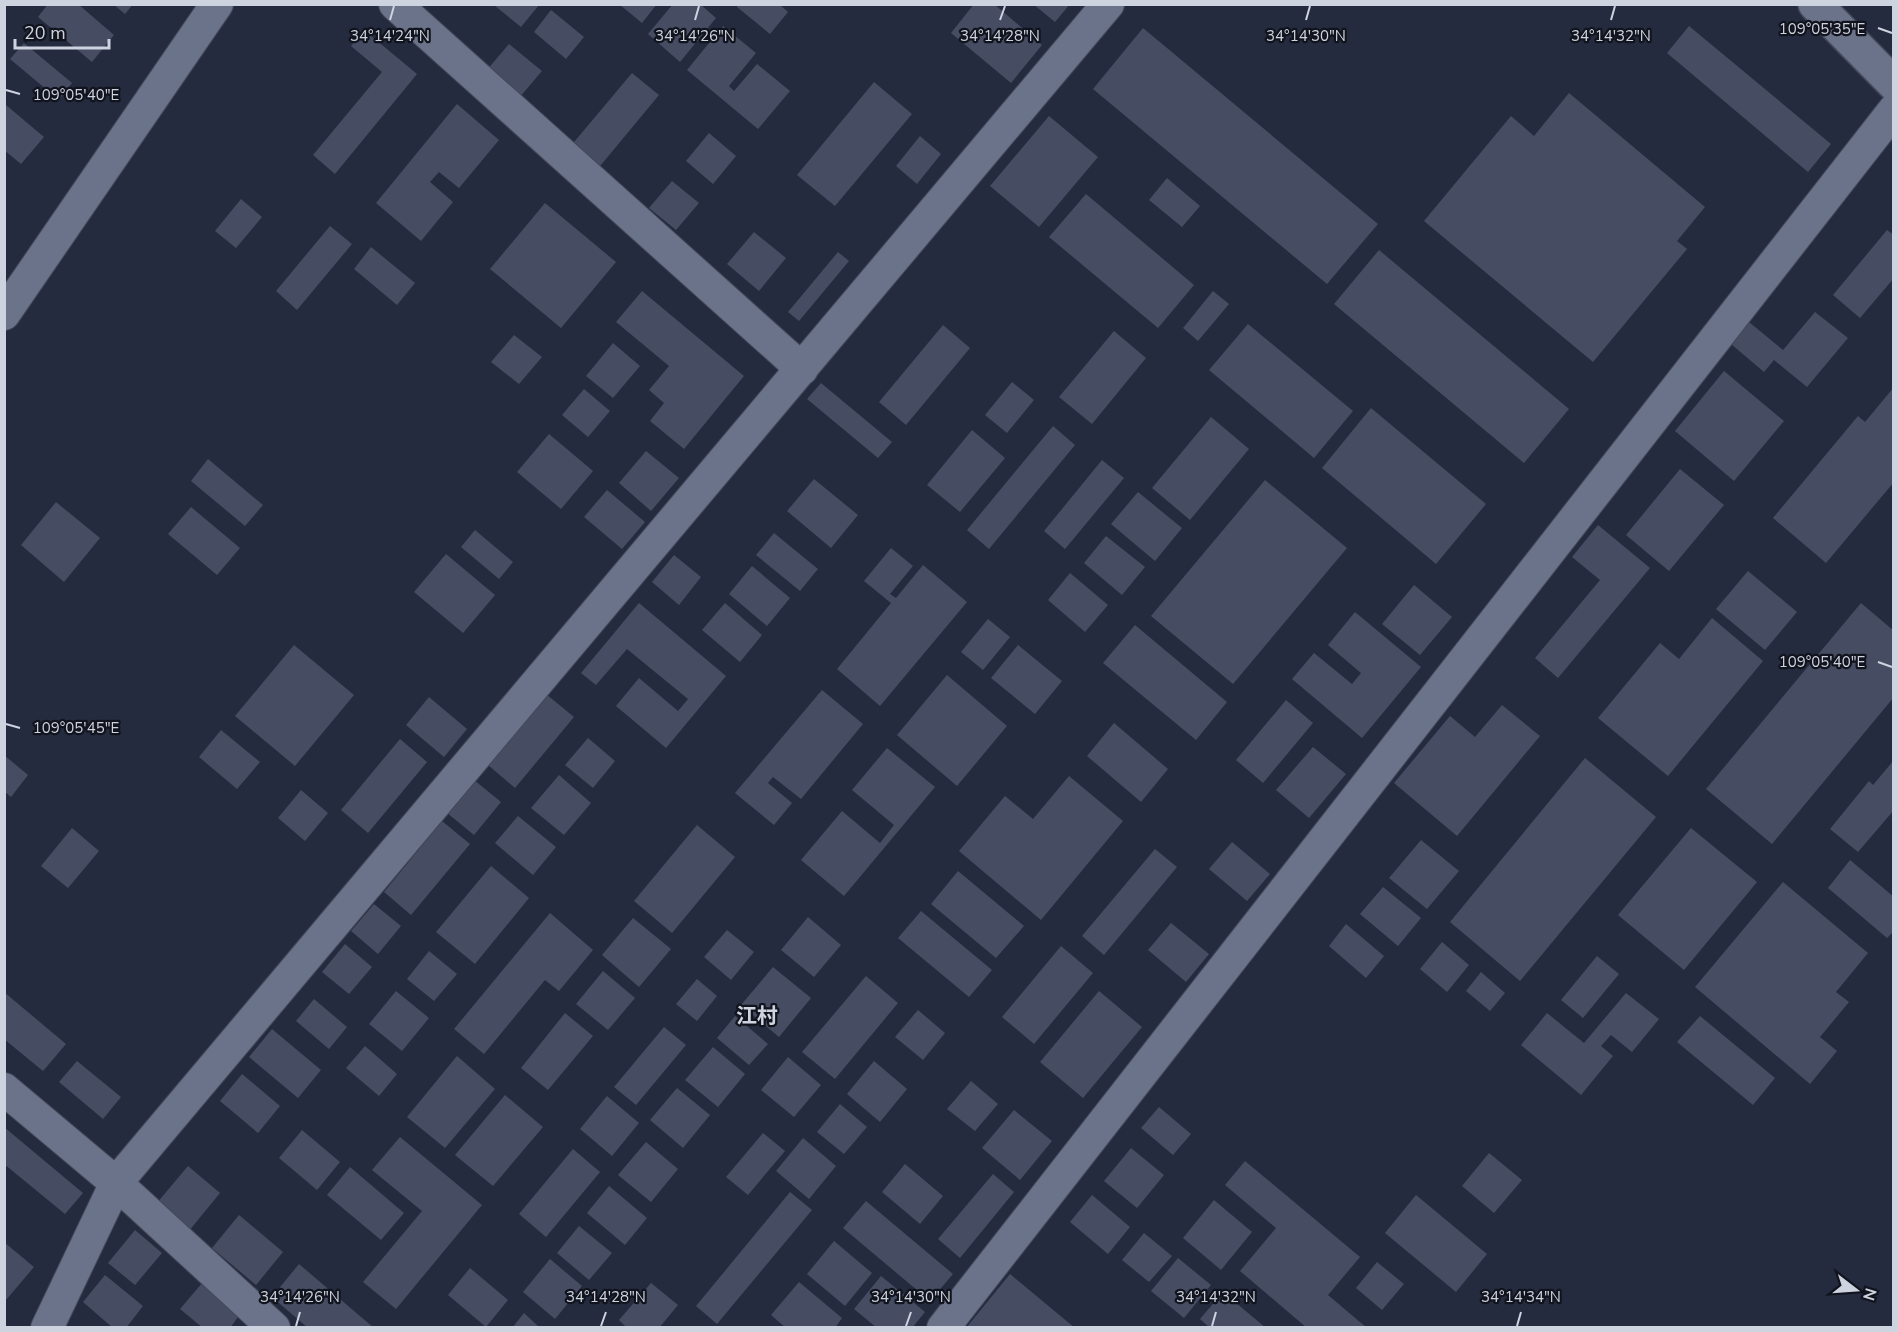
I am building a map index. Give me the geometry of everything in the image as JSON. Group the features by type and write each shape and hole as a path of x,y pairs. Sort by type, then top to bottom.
{"street":[{"path":"4,314 217,4"},
{"path":"395,4 802,369"},
{"path":"47,1328 116,1183 1108,4"},
{"path":"1815,4 1893,84"},
{"path":"943,1328 1893,110"},
{"path":"4,1089 116,1183 274,1328"}],"building":[{"path":"48,4 78,4 114,35 92,62 38,17"},
{"path":"113,4 133,4 125,14"},
{"path":"619,4 657,4 642,23"},
{"path":"673,4 700,4 716,18 680,62 648,34"},
{"path":"739,4 779,4 788,12 770,34 737,7"},
{"path":"974,4 994,4 1042,45 1011,83 951,33"},
{"path":"1033,4 1070,4 1055,22"},
{"path":"494,5 539,5 521,27"},
{"path":"551,10 584,37 566,59 534,32"},
{"path":"723,26 756,53 729,86 734,91 757,64 790,91 758,129 687,70"},
{"path":"1689,26 1831,144 1808,172 1667,53"},
{"path":"1143,28 1378,224 1327,284 1093,89"},
{"path":"364,30 417,74 335,174 313,155 382,72 351,46"},
{"path":"24,43 72,83 59,100 10,59"},
{"path":"509,44 542,71 519,98 486,71"},
{"path":"632,73 659,95 591,177 564,154"},
{"path":"874,82 912,114 835,206 797,175"},
{"path":"1569,93 1705,207 1677,241 1687,249 1593,362 1424,221 1511,116 1534,136"},
{"path":"457,104 499,140 459,188 439,172 430,182 453,202 421,241 376,203"},
{"path":"6,105 44,137 21,164 4,150"},
{"path":"1049,116 1098,157 1039,227 990,186"},
{"path":"709,133 736,156 713,184 686,161"},
{"path":"920,136 941,154 917,184 896,166"},
{"path":"1167,178 1200,206 1182,227 1149,200"},
{"path":"672,181 699,203 676,230 649,208"},
{"path":"1086,194 1194,285 1158,328 1049,237"},
{"path":"241,199 262,217 236,248 215,231"},
{"path":"545,203 616,262 561,328 490,269"},
{"path":"330,226 352,244 297,310 276,291"},
{"path":"1887,230 1894,235 1894,278 1860,318 1833,295"},
{"path":"754,232 786,258 759,291 727,264"},
{"path":"371,247 415,283 397,305 354,269"},
{"path":"1379,250 1569,409 1524,463 1334,304"},
{"path":"838,252 849,261 799,321 788,312"},
{"path":"642,291 744,376 684,449 650,421 664,403 649,390 669,366 616,322"},
{"path":"1213,291 1229,304 1198,341 1183,328"},
{"path":"1815,312 1848,338 1807,387 1774,360 1764,372 1731,344 1749,322 1783,350"},
{"path":"1248,324 1353,411 1314,458 1209,370"},
{"path":"943,325 970,348 906,425 879,402"},
{"path":"1114,331 1146,358 1092,424 1059,397"},
{"path":"514,335 542,357 519,384 491,362"},
{"path":"613,343 640,366 613,398 586,376"},
{"path":"1724,371 1784,421 1734,481 1675,431"},
{"path":"1012,382 1034,400 1007,433 985,415"},
{"path":"821,383 892,442 878,458 807,399"},
{"path":"1894,387 1894,482 1826,563 1773,518 1858,416 1865,422"},
{"path":"584,389 610,411 588,437 562,415"},
{"path":"1371,408 1486,504 1436,564 1322,468"},
{"path":"1211,417 1249,449 1190,520 1152,488"},
{"path":"1053,426 1075,445 989,549 967,530"},
{"path":"972,430 1005,458 960,512 927,485"},
{"path":"549,434 593,471 561,509 517,472"},
{"path":"646,451 679,478 651,511 619,483"},
{"path":"208,459 263,505 245,526 191,481"},
{"path":"1102,460 1124,478 1065,549 1044,531"},
{"path":"1680,469 1724,505 1669,571 1626,535"},
{"path":"814,479 858,515 831,548 787,511"},
{"path":"1265,480 1347,548 1233,684 1151,616"},
{"path":"607,490 645,522 622,549 584,517"},
{"path":"1138,492 1182,528 1155,561 1111,524"},
{"path":"56,502 100,538 64,582 21,545"},
{"path":"191,507 240,548 217,575 168,534"},
{"path":"1598,525 1650,568 1558,678 1535,658 1600,580 1572,557"},
{"path":"475,530 513,562 499,579 461,547"},
{"path":"774,533 818,569 800,591 756,555"},
{"path":"1106,536 1145,567 1122,595 1084,563"},
{"path":"891,548 913,566 890,594 896,598 923,565 967,602 880,706 837,669 891,603 864,581"},
{"path":"446,554 495,595 463,633 414,592"},
{"path":"674,555 701,577 679,605 652,582"},
{"path":"752,566 790,598 767,626 729,594"},
{"path":"1748,571 1797,612 1765,650 1716,609"},
{"path":"1070,573 1108,605 1085,632 1048,600"},
{"path":"1414,585 1452,617 1420,655 1382,624"},
{"path":"639,603 726,676 666,748 616,706 639,678 678,711 688,699 627,649 596,685 581,673"},
{"path":"725,603 762,635 740,662 702,630"},
{"path":"1861,603 1894,631 1894,697 1772,844 1706,789"},
{"path":"1355,612 1421,667 1362,738 1292,679 1314,653 1352,684 1361,673 1328,645"},
{"path":"1712,618 1763,661 1668,776 1598,718 1660,643 1679,659"},
{"path":"988,619 1010,637 983,670 961,652"},
{"path":"1135,625 1227,702 1196,740 1103,663"},
{"path":"294,645 354,695 295,766 235,716"},
{"path":"1018,645 1062,681 1035,714 991,678"},
{"path":"947,675 1007,726 957,786 897,735"},
{"path":"822,690 863,724 801,799 773,777 768,783 792,803 774,825 735,793"},
{"path":"546,694 574,717 515,788 488,765"},
{"path":"429,697 467,729 444,757 406,725"},
{"path":"1286,700 1313,723 1263,783 1236,760"},
{"path":"1502,705 1540,736 1457,836 1394,783 1450,716 1475,737"},
{"path":"1114,723 1168,769 1141,802 1087,756"},
{"path":"221,730 260,762 237,789 199,757"},
{"path":"588,738 615,761 593,788 565,765"},
{"path":"400,739 427,762 368,833 341,810"},
{"path":"1313,747 1346,774 1309,818 1276,790"},
{"path":"887,748 935,787 844,896 801,860 842,811 880,843 894,825 852,790"},
{"path":"4,755 28,775 11,797 4,791"},
{"path":"1585,758 1656,817 1520,981 1450,922"},
{"path":"1894,760 1894,810 1858,852 1830,829 1869,781 1873,785"},
{"path":"468,775 501,802 474,835 441,808"},
{"path":"559,775 591,803 564,835 531,808"},
{"path":"1069,776 1123,821 1041,920 959,851 1005,796 1033,819"},
{"path":"301,790 328,813 305,841 278,818"},
{"path":"518,816 556,847 533,875 495,843"},
{"path":"442,821 470,844 411,915 384,892"},
{"path":"697,825 735,857 672,933 634,901"},
{"path":"72,828 99,851 68,888 41,866"},
{"path":"1691,828 1757,882 1684,970 1618,915"},
{"path":"1421,840 1459,871 1427,909 1389,878"},
{"path":"1232,842 1270,874 1247,901 1209,869"},
{"path":"1155,849 1177,867 1104,955 1082,936"},
{"path":"1850,860 1894,897 1894,931 1887,938 1828,888"},
{"path":"491,866 529,898 475,964 436,932"},
{"path":"958,871 1024,926 996,958 931,904"},
{"path":"1783,882 1868,953 1836,992 1849,1002 1820,1037 1837,1051 1810,1084 1695,987"},
{"path":"1383,887 1421,918 1398,946 1360,914"},
{"path":"374,904 401,926 378,954 351,931"},
{"path":"921,911 992,970 969,997 898,938"},
{"path":"550,913 593,950 559,991 545,980 484,1054 454,1029"},
{"path":"808,917 841,945 814,977 781,950"},
{"path":"633,918 671,949 639,987 602,955"},
{"path":"1171,923 1209,954 1186,982 1148,950"},
{"path":"1346,924 1384,956 1366,978 1329,946"},
{"path":"727,930 754,952 731,980 704,957"},
{"path":"1442,942 1469,965 1447,992 1420,969"},
{"path":"345,944 372,967 349,994 322,972"},
{"path":"1061,946 1093,973 1034,1044 1002,1017"},
{"path":"429,951 457,974 434,1001 407,979"},
{"path":"1597,956 1619,974 1583,1018 1561,1000"},
{"path":"773,967 811,998 779,1037 741,1005"},
{"path":"603,971 635,998 608,1030 576,1004"},
{"path":"1481,972 1505,993 1490,1011 1466,991"},
{"path":"866,976 898,1003 835,1079 802,1052"},
{"path":"697,979 717,996 697,1021 676,1004"},
{"path":"396,991 429,1018 402,1051 369,1024"},
{"path":"1099,991 1142,1027 1083,1098 1040,1062"},
{"path":"4,992 66,1044 43,1071 4,1039"},
{"path":"1626,993 1659,1019 1632,1052 1611,1035 1601,1046 1613,1056 1581,1095 1521,1045 1547,1013 1584,1043"},
{"path":"314,999 347,1027 329,1049 296,1021"},
{"path":"918,1010 945,1033 923,1060 895,1037"},
{"path":"565,1013 593,1036 548,1090 521,1068"},
{"path":"735,1016 768,1044 749,1065 717,1038"},
{"path":"1700,1016 1775,1078 1753,1105 1677,1042"},
{"path":"664,1027 686,1045 636,1105 614,1087"},
{"path":"272,1029 321,1070 298,1098 249,1057"},
{"path":"365,1046 397,1074 379,1096 346,1068"},
{"path":"713,1047 745,1074 718,1107 685,1080"},
{"path":"457,1056 495,1089 445,1148 407,1117"},
{"path":"788,1057 821,1085 794,1117 761,1090"},
{"path":"77,1061 121,1097 103,1119 59,1082"},
{"path":"874,1061 907,1089 880,1122 847,1094"},
{"path":"242,1074 280,1106 258,1133 220,1101"},
{"path":"971,1081 998,1104 975,1131 947,1109"},
{"path":"677,1088 710,1115 683,1148 650,1120"},
{"path":"505,1095 543,1127 493,1186 455,1155"},
{"path":"607,1096 639,1123 612,1156 580,1129"},
{"path":"840,1104 867,1127 844,1154 817,1132"},
{"path":"1159,1107 1191,1134 1173,1155 1141,1128"},
{"path":"1014,1110 1052,1141 1020,1180 982,1148"},
{"path":"4,1127 83,1193 65,1214 4,1164"},
{"path":"302,1130 340,1162 317,1190 279,1158"},
{"path":"763,1133 785,1151 748,1195 726,1177"},
{"path":"400,1137 482,1205 396,1309 363,1282 422,1211 372,1170"},
{"path":"803,1138 836,1166 809,1199 776,1171"},
{"path":"646,1142 678,1169 651,1202 618,1175"},
{"path":"1131,1148 1164,1175 1137,1208 1104,1181"},
{"path":"573,1149 600,1172 546,1237 519,1214"},
{"path":"1489,1153 1522,1180 1494,1213 1462,1186"},
{"path":"1245,1161 1360,1257 1328,1295 1367,1328 1307,1328 1240,1271 1276,1228 1225,1185"},
{"path":"905,1164 943,1196 920,1224 882,1192"},
{"path":"188,1166 220,1193 184,1237 151,1210"},
{"path":"350,1167 404,1213 381,1240 327,1195"},
{"path":"993,1174 1014,1192 960,1258 938,1239"},
{"path":"609,1186 647,1218 625,1245 587,1213"},
{"path":"790,1192 812,1210 717,1324 696,1306"},
{"path":"1092,1195 1130,1227 1108,1254 1070,1222"},
{"path":"1416,1195 1487,1254 1456,1292 1385,1233"},
{"path":"1214,1200 1252,1232 1221,1270 1183,1238"},
{"path":"866,1201 953,1274 930,1301 843,1228"},
{"path":"239,1215 283,1252 256,1285 212,1248"},
{"path":"579,1226 612,1253 589,1280 557,1253"},
{"path":"135,1230 162,1253 135,1285 108,1263"},
{"path":"1144,1233 1172,1256 1149,1282 1122,1260"},
{"path":"834,1241 872,1273 845,1306 807,1274"},
{"path":"4,1242 34,1267 6,1300 4,1298"},
{"path":"1178,1258 1211,1285 1184,1318 1151,1291"},
{"path":"550,1259 582,1286 555,1319 523,1292"},
{"path":"1377,1262 1404,1284 1382,1310 1356,1288"},
{"path":"299,1264 374,1328 308,1328 272,1297"},
{"path":"470,1268 508,1300 486,1327 448,1295"},
{"path":"1010,1274 1075,1328 966,1328"},
{"path":"105,1275 143,1306 126,1328 113,1328 83,1302"},
{"path":"881,1276 925,1312 912,1328 877,1328 854,1309"},
{"path":"203,1282 241,1313 230,1328 203,1328 180,1309"},
{"path":"799,1282 842,1318 835,1328 786,1328 771,1315"},
{"path":"651,1283 678,1305 659,1328 627,1328 619,1320"},
{"path":"1223,1292 1266,1328 1210,1328 1200,1319"},
{"path":"524,1313 540,1328 512,1328"}],"district":[{"name":"江村","path":"757,1016"}]}
